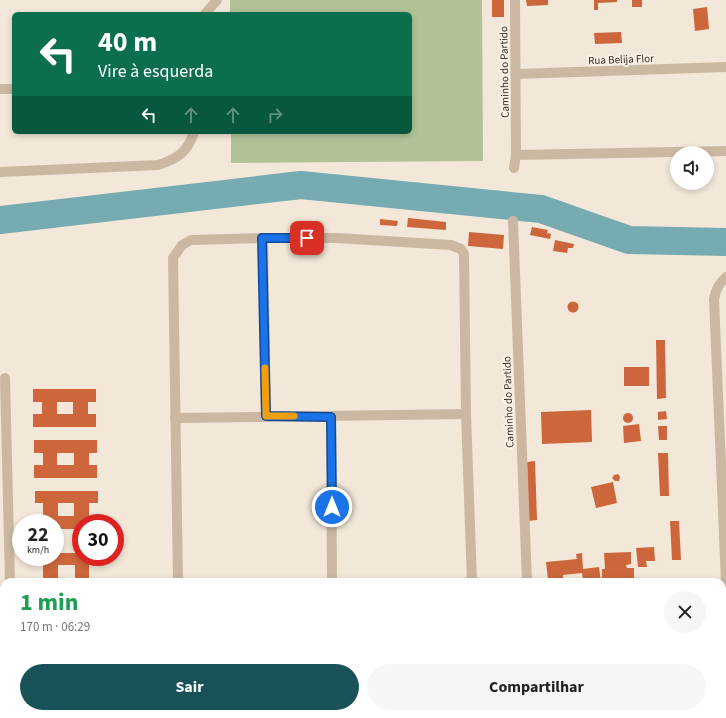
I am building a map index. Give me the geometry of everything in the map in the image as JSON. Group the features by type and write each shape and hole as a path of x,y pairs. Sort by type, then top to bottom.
{"street":[{"path":"207,12 217,0"},
{"name":"Caminho do Partido","path":"514,168 516,155 515,0"},
{"name":"Rua Belija Flor","path":"516,74 726,67"},
{"path":"0,89 12,90"},
{"path":"0,172 158,165 173,160 184,153 191,142 193,134"},
{"path":"516,155 726,151"},
{"name":"Caminho do Partido","path":"512,221 527,578"},
{"path":"262,238 266,416"},
{"path":"178,578 173,258 182,245 191,240 337,238 450,245 461,249 465,259 466,414 472,578"},
{"path":"726,277 717,287 714,299 722,406 726,578"},
{"path":"4,378 10,578"},
{"path":"175,418 466,414"},
{"path":"331,417 332,578"}],"green space":[{"path":"230,0 482,0 483,161 231,163 231,134 412,134 412,12 230,12"}],"building":[{"path":"492,0 504,0 504,17 492,17"},
{"path":"526,0 548,0 548,5 527,6"},
{"path":"594,0 617,0 617,2 598,3 598,10 594,10"},
{"path":"632,0 642,0 642,7 632,7"},
{"path":"707,7 709,29 695,31 693,9"},
{"path":"621,32 622,43 595,44 594,33"},
{"path":"408,218 446,222 446,230 407,227"},
{"path":"380,219 398,221 397,226 380,225"},
{"path":"532,227 548,230 547,233 551,234 550,239 530,235"},
{"path":"469,232 504,235 503,249 468,246"},
{"path":"555,240 574,244 573,248 568,248 567,253 553,251"},
{"path":"573,301 577,303 579,307 577,311 573,313 569,311 567,307 569,303"},
{"path":"656,340 665,340 666,398 657,399"},
{"path":"624,367 649,367 649,386 624,386"},
{"path":"33,389 96,389 96,402 88,402 88,414 96,414 96,427 33,427 33,414 42,414 42,402 33,402","holes":["57,402 73,402 73,414 57,414"]},
{"path":"591,410 592,442 542,444 541,412"},
{"path":"666,411 667,419 658,420 658,412"},
{"path":"626,413 630,413 632,414 632,422 626,423 623,420 623,416"},
{"path":"639,424 641,441 624,443 623,426"},
{"path":"658,426 667,426 667,440 659,440"},
{"path":"34,440 97,440 97,453 89,453 89,465 97,465 97,478 34,478 34,465 43,465 43,453 34,453","holes":["57,453 74,453 74,465 57,465"]},
{"path":"658,453 668,453 669,496 660,496"},
{"path":"535,461 537,520 528,521 527,462"},
{"path":"618,474 620,477 619,481 615,481 612,478 614,475"},
{"path":"613,482 617,503 596,508 591,487"},
{"path":"35,491 98,491 98,503 89,503 89,514 74,514 74,503 58,503 58,514 43,514 43,503 35,503"},
{"path":"64,516 72,516 72,529 64,529"},
{"path":"670,521 679,521 681,560 672,560"},
{"path":"654,547 655,561 646,561 647,567 638,567 636,548"},
{"path":"631,552 631,564 626,565 627,568 634,568 634,578 602,578 602,569 605,569 604,553"},
{"path":"64,553 72,553 72,565 64,565"},
{"path":"582,553 583,569 599,567 600,578 583,578 582,573 563,575 563,578 548,578 546,562 577,559 576,554"},
{"path":"43,566 58,566 58,578 43,578"},
{"path":"75,566 89,566 89,578 75,578"}],"waterway":[{"path":"0,220 301,185 541,209 629,240 726,242"}],"slow traffic":[{"path":"265,368 266,416 294,416"}],"route":[{"path":"307,238 262,238 266,416 331,417 332,507"}]}
